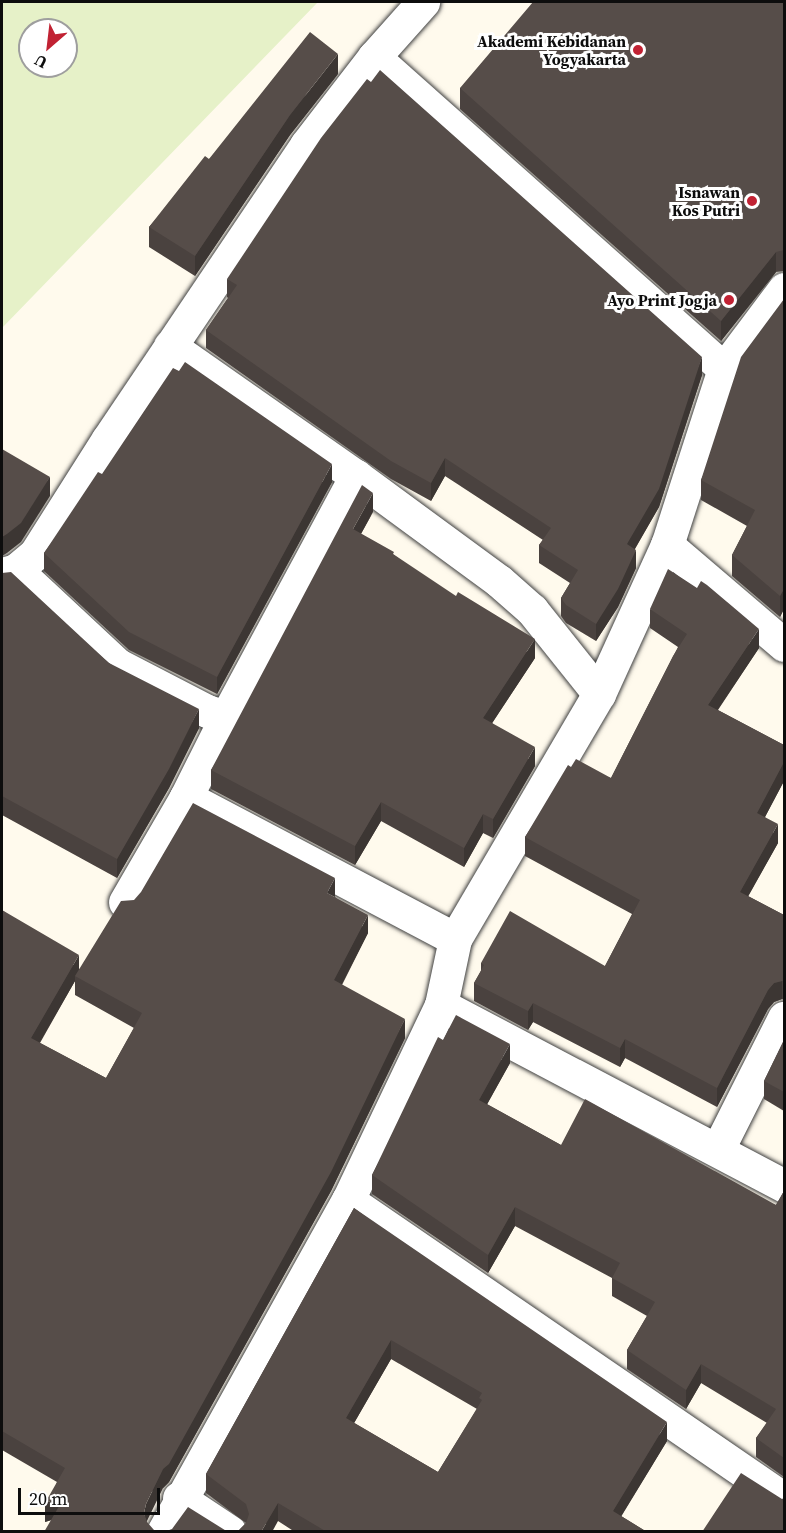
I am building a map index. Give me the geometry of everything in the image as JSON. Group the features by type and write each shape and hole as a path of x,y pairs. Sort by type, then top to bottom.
{"street":[{"path":"226,717 207,711 118,665 9,572 35,554 170,346 306,144 374,57 423,2"},
{"path":"374,57 724,369"},
{"path":"163,1532 179,1498 348,1200 441,1005 455,939 599,694 667,546 724,369 784,289"},
{"path":"170,346 356,476 499,581 532,610 599,694"},
{"path":"125,902 186,797 226,717 356,476"},
{"path":"667,546 784,645"},
{"path":"186,797 455,939"},
{"path":"441,1005 718,1149 784,1186"},
{"path":"718,1149 784,1018"},
{"path":"348,1200 784,1499"},
{"path":"179,1498 230,1532"}],"green space":[{"path":"2,2 318,2 2,328"}],"building":[{"path":"533,2 784,2 784,250 776,252 721,321 460,88"},
{"path":"310,32 338,54 290,115 195,256 149,227 205,156 209,159"},
{"path":"380,70 702,357 659,489 627,544 636,550 618,589 596,624 566,605 561,598 578,570 539,545 551,528 445,458 431,483 391,461 206,330 237,285 227,279 321,138 367,79 371,82"},
{"path":"784,299 784,589 780,596 732,555 755,510 701,480 741,357"},
{"path":"185,362 332,464 217,677 129,632 44,553 98,472 102,474 173,368 179,371"},
{"path":"2,449 50,477 21,523 2,537"},
{"path":"362,485 373,493 353,529 394,552 393,554 456,596 458,592 535,639 483,718 535,747 493,819 483,814 464,848 381,802 355,846 211,770"},
{"path":"668,569 697,588 701,581 759,629 708,705 784,745 784,762 757,813 778,824 740,892 784,915 784,981 774,983 768,990 717,1088 625,1039 620,1048 533,1003 528,1011 474,983 484,965 481,963 510,911 605,966 640,900 525,837 568,765 571,767 576,759 611,778 673,656 687,634 650,609"},
{"path":"11,572 109,663 199,709 169,769 117,859 2,796 2,573"},
{"path":"193,803 335,878 327,893 368,915 334,980 405,1019 331,1172 169,1464 163,1469 146,1504 144,1513 147,1522 154,1530 162,1532 44,1532 65,1496 45,1503 65,1468 2,1431 2,910 79,955 31,1038 106,1078 142,1013 75,976 121,901 134,900 141,892"},
{"path":"456,1015 510,1044 479,1100 561,1145 585,1099 776,1205 784,1191 784,1458 756,1438 776,1409 701,1364 686,1390 627,1350 655,1302 612,1278 620,1263 515,1207 488,1255 372,1175 438,1037 443,1040"},
{"path":"784,1040 784,1092 764,1081"},
{"path":"354,1208 667,1422 613,1511 647,1532 327,1532 278,1503 261,1532 229,1532 239,1530 246,1523 249,1514 246,1504 206,1474","holes":["391,1340 482,1393 479,1398 482,1400 438,1472 346,1418"]},
{"path":"741,1473 782,1499 784,1498 784,1532 702,1532"},
{"path":"188,1507 228,1532 164,1532 172,1529"}],"place":[{"name":"Akademi Kebidanan Yogyakarta","path":"638,50"},
{"name":"Isnawan Kos Putri","path":"752,201"},
{"name":"Ayo Print Jogja","path":"729,300"}]}
